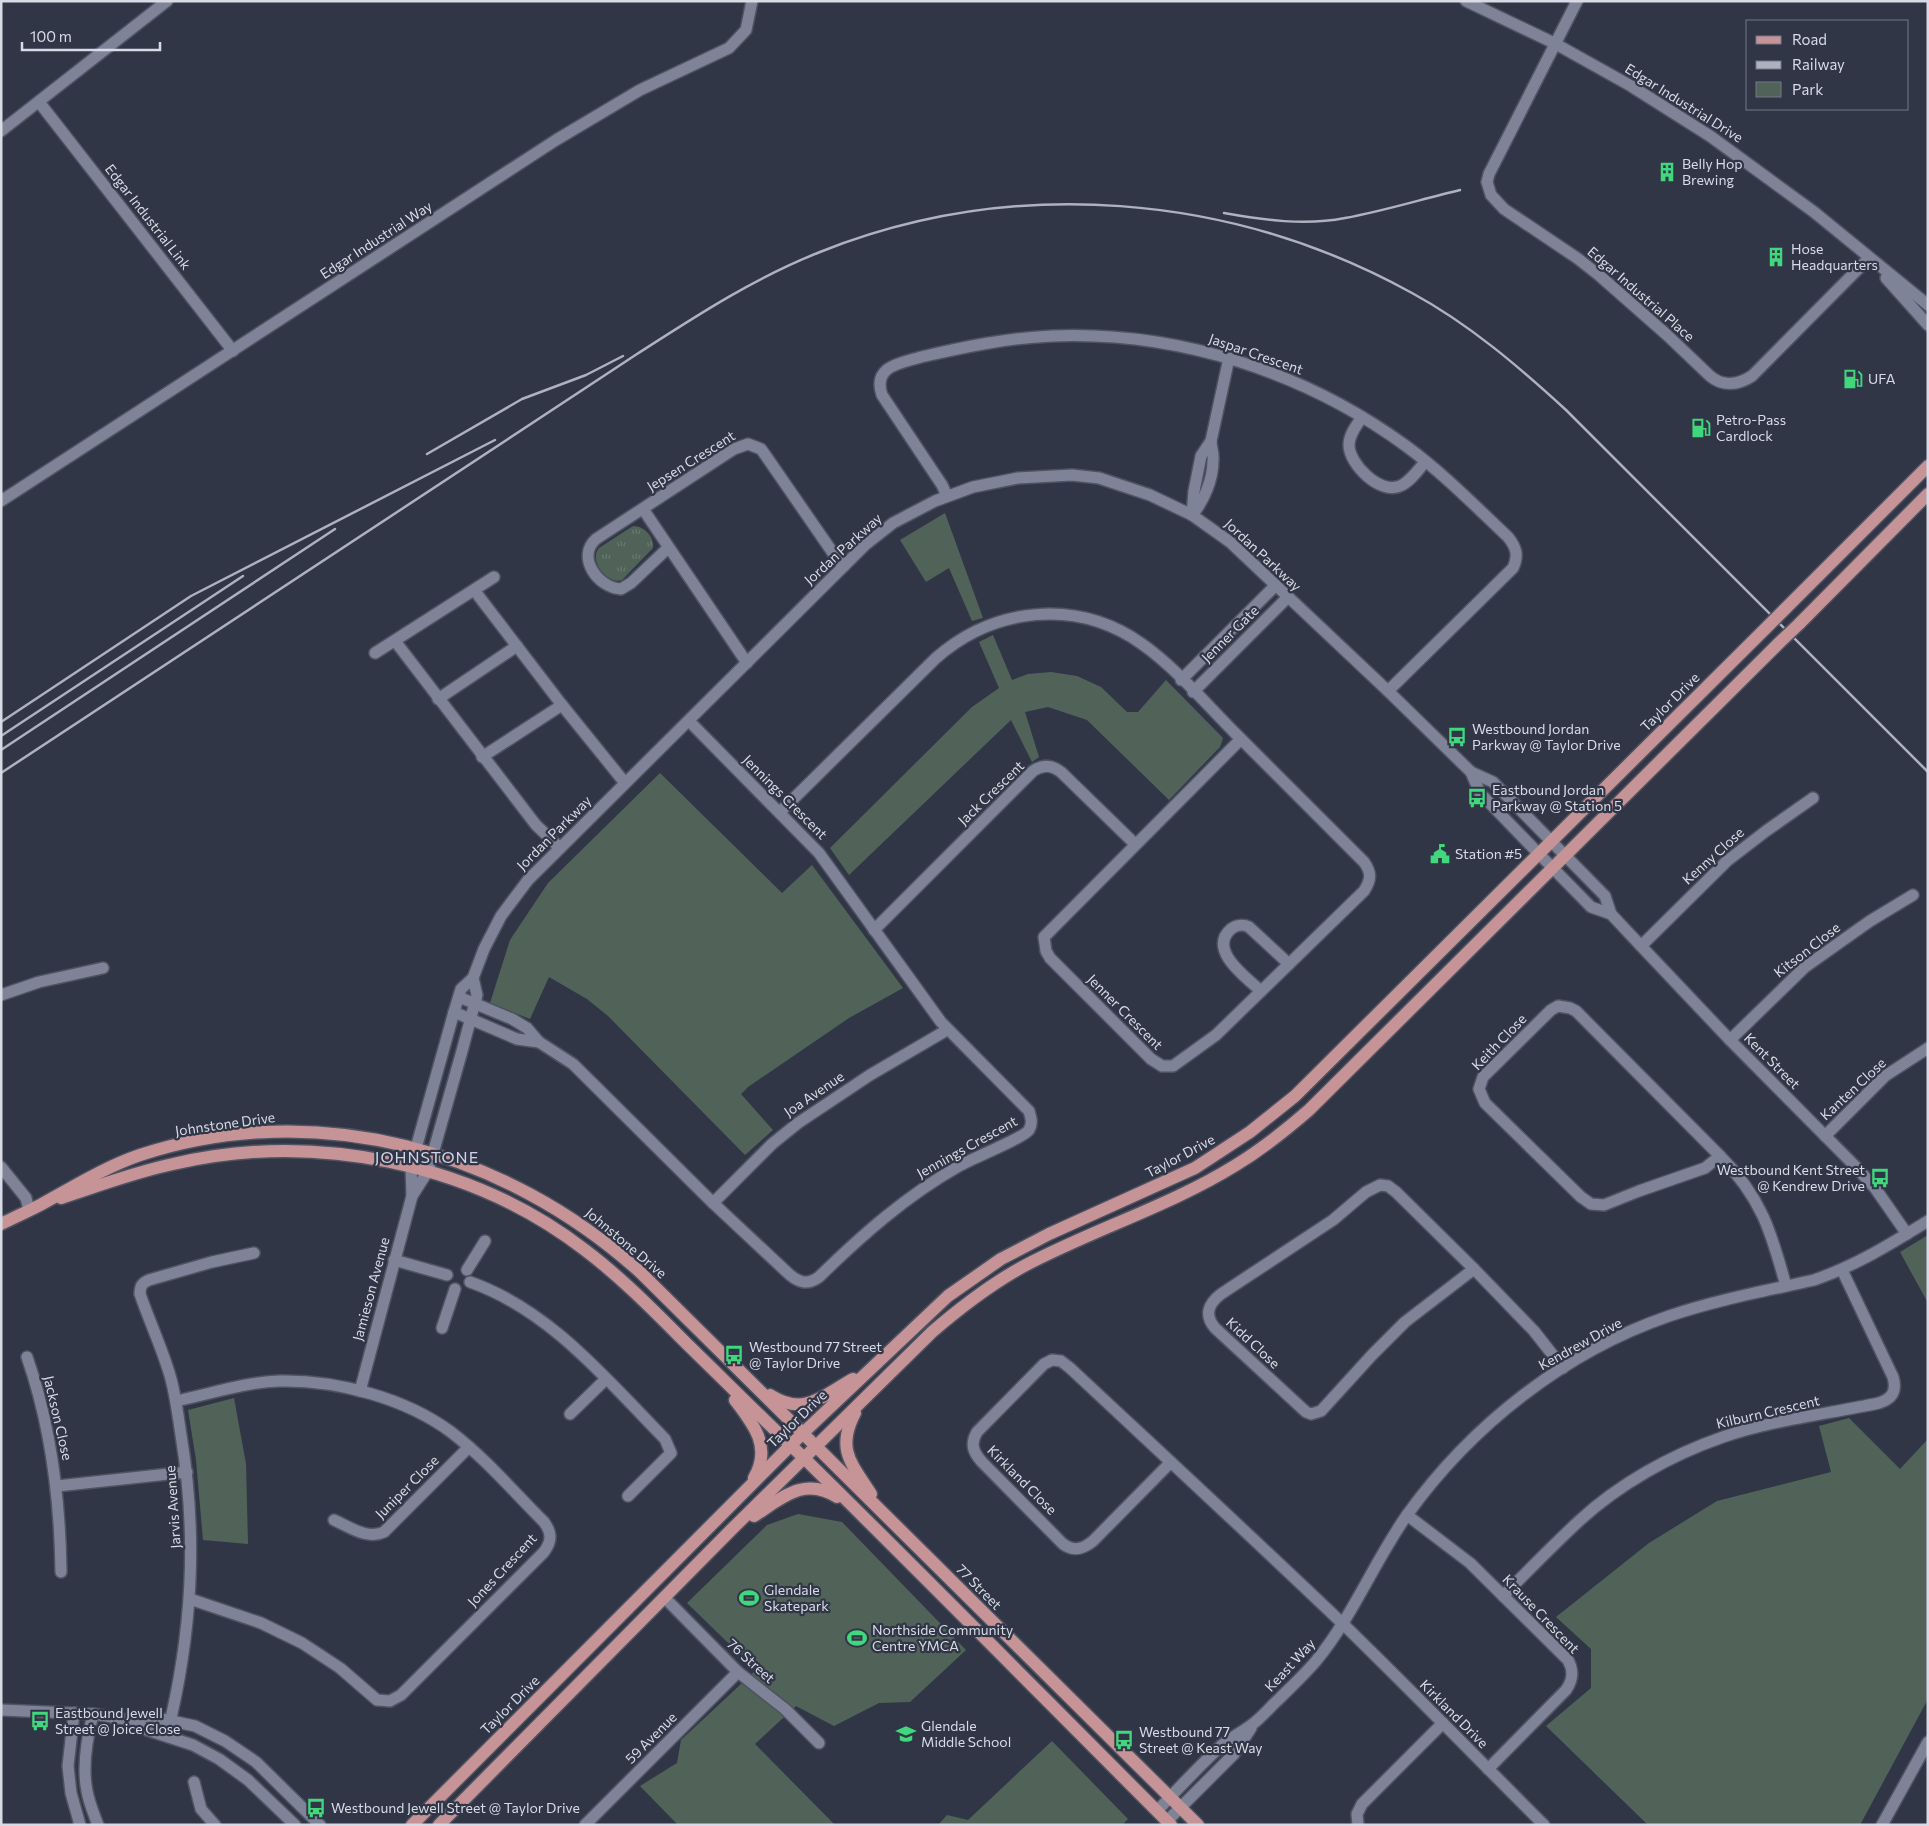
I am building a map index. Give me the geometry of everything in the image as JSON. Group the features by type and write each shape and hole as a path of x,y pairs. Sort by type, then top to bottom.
{"main road":[{"name":"Taylor Drive","path":"412,1825 747,1489 948,1296 1001,1259 1049,1234 1195,1168 1250,1132 1302,1089 1928,466"},
{"path":"438,1825 732,1529 932,1332 959,1308 990,1286 1047,1255 1167,1201 1215,1177 1277,1137 1309,1110 1928,494"},
{"name":"Johnstone Drive","path":"42,1204 107,1168 140,1155 207,1139 271,1132 346,1134 433,1153 473,1167 524,1190 563,1212 594,1233 656,1287 803,1434"},
{"name":"Johnstone Drive","path":"1,1224 42,1204 131,1174 175,1163 229,1154 302,1151 378,1159 412,1166 479,1189 516,1206 584,1248 634,1291 791,1446"},
{"path":"715,1371 748,1417 755,1429 762,1450 760,1467 747,1489"},
{"path":"759,1389 779,1401 798,1406 816,1400 868,1372"},
{"path":"861,1402 848,1426 845,1444 852,1463 886,1517"},
{"name":"77 Street","path":"803,1434 1198,1825"},
{"path":"791,1446 1169,1823"},
{"path":"732,1529 791,1493 806,1487 823,1489 835,1495 858,1512"}],"street":[{"path":"1,131 167,1"},
{"name":"Edgar Industrial Way","path":"1,501 556,140 640,90 729,48 746,30 752,1"},
{"name":"Edgar Industrial Drive","path":"1466,1 1554,43 1630,86 1710,136 1772,180 1928,306"},
{"name":"Edgar Industrial Place","path":"1577,1 1491,167 1487,182 1491,195 1504,209 1577,258 1623,294 1715,380 1726,384 1740,383 1752,376 1869,258"},
{"name":"Edgar Industrial Link","path":"39,102 233,351"},
{"name":"Edgar Industrial Drive","path":"1869,258 1928,325"},
{"name":"Jaspar Crescent","path":"947,496 938,478 882,395 880,385 882,376 894,365 964,347 1015,339 1052,336 1138,340 1229,358 1281,376 1320,393 1362,417 1408,447 1508,537 1514,544 1517,552 1516,560 1507,573 1388,691"},
{"path":"1192,515 1206,492 1213,461 1211,441 1229,358"},
{"path":"1362,417 1350,437 1350,454 1361,469 1375,482 1383,487 1392,488 1400,486 1407,482 1425,462"},
{"name":"Jepsen Crescent","path":"668,548 621,590 605,585 591,567 588,554 592,543 734,449 742,445 754,445 766,456 844,566"},
{"name":"Jordan Parkway","path":"412,1166 461,989 473,978 484,949 501,916 528,880 865,545 893,523 947,496 986,484 1018,478 1072,475 1099,478 1164,500 1192,515 1230,542 1471,772 1492,782 1566,855"},
{"name":"Jepsen Crescent","path":"643,509 747,663"},
{"path":"375,654 494,577"},
{"name":"Jenner Gate","path":"1181,680 1275,586"},
{"path":"474,590 562,705 625,783"},
{"name":"Jenner Gate","path":"1193,692 1287,598"},
{"name":"Jenner Crescent","path":"780,812 936,658 961,639 996,622 1023,616 1047,614 1093,620 1114,628 1142,644 1241,739 1364,862 1370,872 1370,879 1364,892 1216,1036 1177,1064 1166,1067 1157,1064 1151,1059 1050,958 1046,951 1044,937 1241,739"},
{"path":"394,641 536,825 560,848"},
{"path":"438,699 517,646"},
{"path":"482,757 562,705"},
{"name":"Jennings Crescent","path":"459,997 512,1019 526,1028 540,1042 573,1064 713,1203 790,1275 801,1282 811,1282 819,1277 868,1230 899,1206 958,1167 1025,1134 1031,1125 1029,1111 948,1030 824,859 689,721"},
{"name":"Jack Crescent","path":"874,930 1033,771 1042,766 1053,767 1061,772 1135,844"},
{"name":"Jordan Parkway","path":"1471,772 1480,793 1553,868"},
{"name":"Kenny Close","path":"1641,946 1727,861 1813,798"},
{"name":"Kent Street","path":"1566,855 1605,896 1611,914"},
{"name":"Kent Street","path":"1553,868 1592,906 1611,914 1730,1040 1826,1136 1874,1188 1907,1234"},
{"name":"Kitson Close","path":"1730,1040 1805,967 1870,921 1913,895"},
{"path":"1261,992 1227,958 1223,946 1228,932 1234,927 1241,925 1249,927 1289,964"},
{"path":"1,995 39,982 104,968"},
{"name":"Jordan Parkway","path":"428,1171 477,995 473,978"},
{"name":"Keith Close","path":"1720,1156 1706,1168 1657,1184 1604,1205 1591,1204 1581,1197 1485,1102 1481,1097 1480,1084 1483,1077 1551,1010 1558,1006 1570,1008 1720,1156 1744,1183 1759,1206 1774,1242 1786,1286"},
{"name":"Jennings Crescent","path":"454,1012 517,1039 540,1042"},
{"name":"Joa Avenue","path":"713,1203 762,1154 798,1123 870,1075 948,1030"},
{"name":"Kanten Close","path":"1826,1136 1886,1076 1928,1048"},
{"name":"Jamieson Avenue","path":"360,1391 412,1196 412,1166"},
{"path":"1,1167 26,1198 29,1210"},
{"name":"Jamieson Avenue","path":"412,1196 428,1171"},
{"name":"Kidd Close","path":"1474,1269 1405,1322 1325,1407 1316,1413 1306,1412 1275,1385 1215,1328 1211,1323 1208,1312 1216,1298 1333,1220 1366,1192 1380,1185 1388,1186 1474,1269 1530,1327 1563,1368"},
{"name":"Kendrew Drive","path":"1343,1624 1407,1515 1453,1459 1486,1427 1520,1399 1563,1368 1606,1344 1666,1317 1710,1303 1814,1280 1842,1270 1928,1221"},
{"path":"455,1289 463,1288 485,1241"},
{"name":"Jarvis Avenue","path":"167,1736 185,1644 190,1598 192,1544 187,1472 176,1401 160,1347 140,1294 143,1282 212,1262 254,1253"},
{"path":"394,1260 447,1275"},
{"path":"447,1275 459,1269 515,1302 559,1333 665,1439 671,1453 628,1496"},
{"name":"Kilburn Crescent","path":"1503,1596 1592,1510 1632,1481 1671,1459 1704,1444 1754,1428 1879,1403 1890,1398 1895,1389 1894,1377 1842,1270"},
{"path":"447,1275 448,1282 455,1289"},
{"path":"442,1328 455,1289"},
{"name":"Jackson Close","path":"27,1357 39,1396 57,1486 61,1572"},
{"name":"Kirkland Close","path":"1171,1462 1092,1541 1083,1548 1074,1549 1064,1544 978,1458 973,1449 973,1443 978,1432 1039,1369 1048,1362 1056,1360 1070,1368 1171,1462 1343,1624"},
{"path":"570,1414 606,1379"},
{"name":"Jones Crescent","path":"176,1401 238,1387 278,1381 317,1382 360,1391 404,1406 449,1431 469,1447 544,1522 548,1528 550,1541 544,1552 396,1699 385,1702 376,1700 340,1668 302,1643 260,1623 190,1598"},
{"name":"Juniper Close","path":"334,1520 365,1534 373,1535 384,1532 469,1447"},
{"path":"57,1486 187,1472"},
{"name":"Krause Crescent","path":"1407,1515 1462,1556 1568,1660 1571,1666 1572,1675 1566,1690 1488,1769"},
{"name":"76 Street","path":"665,1598 738,1672 785,1708 819,1743"},
{"name":"Keast Way","path":"1169,1823 1181,1807 1234,1754 1255,1723 1312,1666 1343,1624"},
{"name":"Kirkland Drive","path":"1343,1624 1544,1825"},
{"name":"59 Avenue","path":"587,1824 738,1672"},
{"path":"1,1710 93,1714 131,1720 148,1716 195,1726 256,1762 320,1825"},
{"path":"74,1713 68,1766 71,1793 80,1825"},
{"path":"93,1714 87,1739 87,1791 98,1825"},
{"path":"131,1720 147,1730 193,1746 219,1759 248,1780 294,1825"},
{"name":"Keast Way","path":"1156,1811 1223,1744 1255,1723"},
{"path":"1358,1825 1357,1814 1362,1804 1443,1724"},
{"path":"1882,1825 1928,1742"},
{"path":"194,1782 200,1810 215,1825"},
{"path":"71,1793 87,1791"}],"green space":[{"path":"945,513 983,618 972,621 949,568 926,582 900,540"},
{"path":"633,526 637,526 648,533 652,540 653,548 622,580 611,579 601,571 596,559 596,553 599,548"},
{"path":"993,635 1012,680 1028,674 1051,672 1077,676 1101,687 1127,712 1138,712 1166,680 1223,738 1220,747 1169,800 1087,720 1048,707 1025,712 1039,757 1032,762 1011,720 849,875 830,848 972,707 999,688 979,642"},
{"path":"660,773 782,893 812,865 903,988 849,1018 748,1087 741,1094 773,1130 745,1155 608,1016 587,999 549,977 530,1019 490,1003 510,940 548,883"},
{"path":"1928,1235 1928,1303 1900,1252"},
{"path":"234,1398 246,1464 248,1544 203,1540 196,1460 188,1410"},
{"path":"1849,1418 1900,1469 1928,1439 1928,1699 1860,1825 1648,1825 1546,1726 1591,1688 1591,1649 1556,1617 1649,1543 1717,1501 1831,1472 1819,1426"},
{"path":"798,1514 842,1522 966,1650 910,1702 879,1703 834,1726 796,1706 755,1744 835,1825 678,1825 640,1786 677,1763 681,1740 756,1670 687,1603 767,1525"},
{"path":"1052,1741 1128,1819 1122,1825 938,1825 947,1815 968,1820"}],"railway":[{"path":"1224,213 1284,221 1315,222 1374,212 1460,190"},
{"path":"1,773 637,354 703,312 749,286 820,252 893,228 968,212 1044,205 1120,206 1196,216 1270,234 1343,259 1433,305 1473,332 1566,410 1928,772"},
{"path":"427,454 522,399 586,375 623,356"},
{"path":"1,722 191,596 495,440"},
{"path":"1,750 335,529"},
{"path":"1,736 243,576"}],"place":[{"name":"Belly Hop Brewing","path":"1667,172"},
{"name":"Hose Headquarters","path":"1776,257"},
{"name":"UFA","path":"1853,379"},
{"name":"Petro-Pass Cardlock","path":"1701,428"},
{"name":"Westbound Jordan Parkway @ Taylor Drive","path":"1457,737"},
{"name":"Eastbound Jordan Parkway @ Station 5","path":"1477,798"},
{"name":"Station #5","path":"1440,854"},
{"name":"Westbound Kent Street @ Kendrew Drive","path":"1880,1178"},
{"name":"Westbound 77 Street @ Taylor Drive","path":"734,1355"},
{"name":"Glendale Skatepark","path":"749,1598"},
{"name":"Northside Community Centre YMCA","path":"857,1638"},
{"name":"Eastbound Jewell Street @ Joice Close","path":"40,1721"},
{"name":"Glendale Middle School","path":"906,1734"},
{"name":"Westbound 77 Street @ Keast Way","path":"1124,1740"},
{"name":"Westbound Jewell Street @ Taylor Drive","path":"316,1808"}],"district":[{"name":"JOHNSTONE","path":"427,1157"}]}
